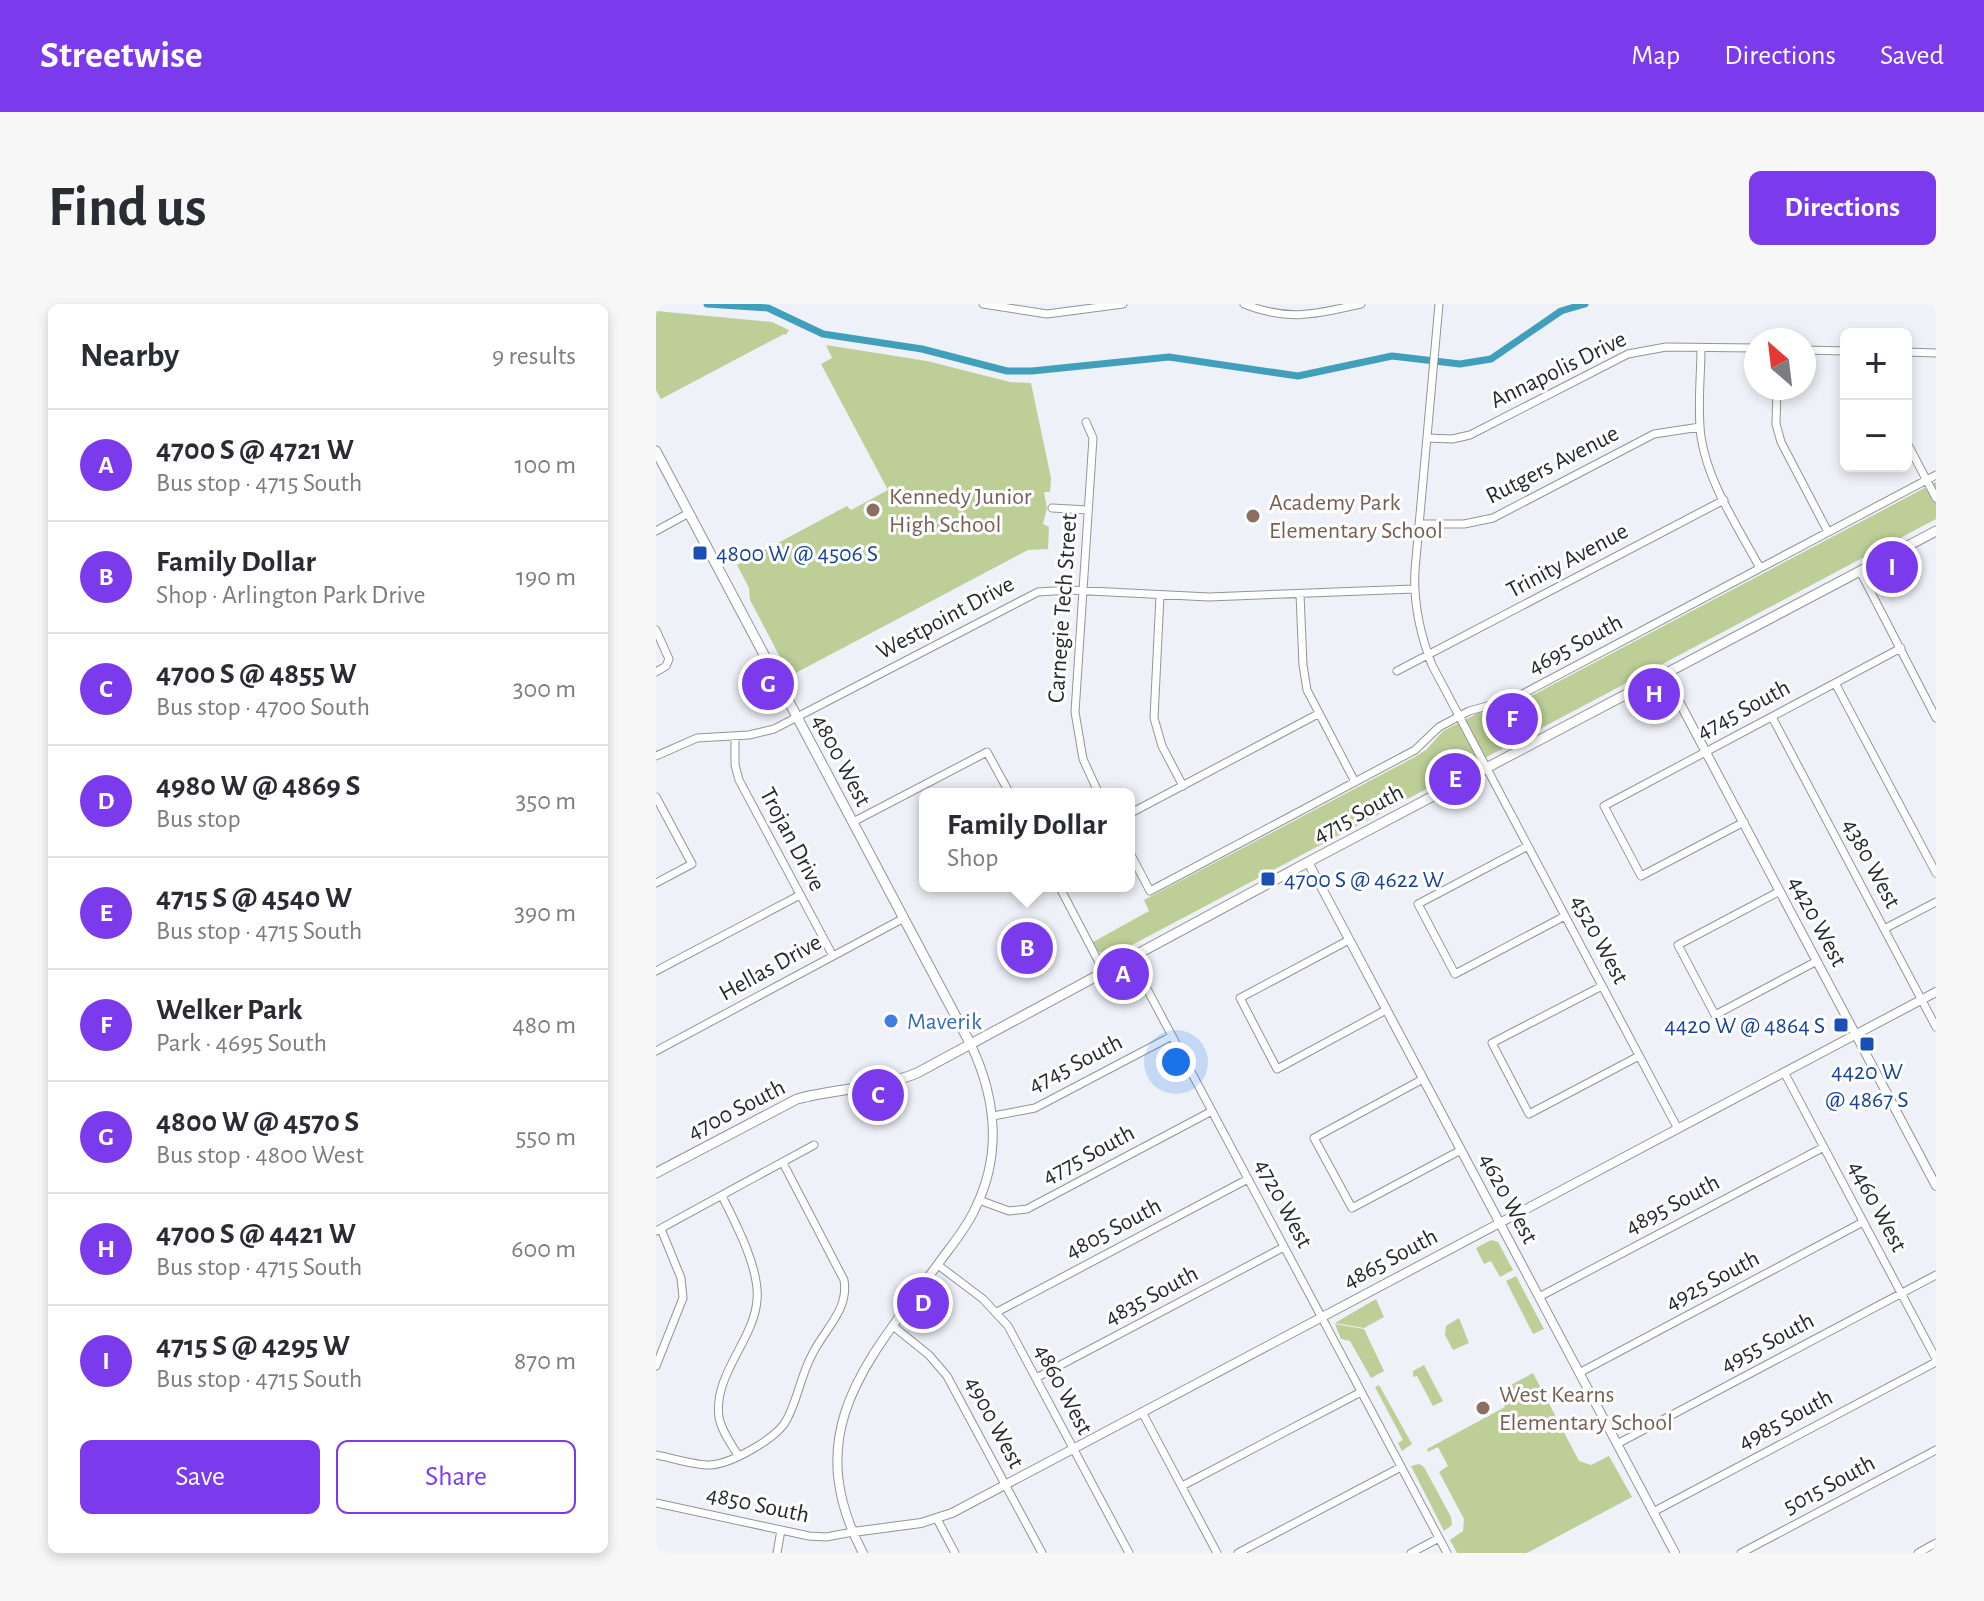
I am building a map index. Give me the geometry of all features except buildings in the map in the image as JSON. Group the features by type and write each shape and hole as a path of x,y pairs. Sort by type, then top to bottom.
{"main road":[{"name":"4800 West","path":"656,451 971,1045"},
{"name":"4715 South","path":"971,1045 1308,862 1936,531"},
{"name":"4700 South","path":"656,1173 797,1099 896,1081 971,1045"}],"street":[{"path":"983,304 1047,314 1123,304"},
{"path":"1244,304 1285,316 1301,317 1330,307 1361,304"},
{"name":"4520 West","path":"1439,304 1414,589 1420,631 1459,716 1678,1129"},
{"name":"Annapolis Drive","path":"1427,438 1452,439 1470,435 1628,354 1656,348 1744,348"},
{"path":"1701,348 1700,427 1705,457 1760,568"},
{"path":"1816,350 1840,351"},
{"path":"1912,352 1936,353"},
{"path":"1777,400 1776,424 1781,442 1828,532"},
{"name":"Carnegie Tech Street","path":"1086,422 1093,438 1075,712 1083,759 1096,788"},
{"name":"Rutgers Avenue","path":"1419,524 1454,525 1493,518 1654,434 1700,427"},
{"path":"1912,452 1936,498"},
{"name":"4695 South","path":"1135,862 1150,891 1415,750 1439,727 1476,707 1513,699 1936,475"},
{"name":"Trinity Avenue","path":"1397,671 1724,500"},
{"path":"1052,508 1088,510"},
{"path":"656,531 689,513"},
{"path":"1860,571 1936,718"},
{"name":"Westpoint Drive","path":"656,756 697,738 762,733 797,718 1027,596 1050,589 1209,597 1414,589"},
{"path":"1300,594 1304,677 1318,714 1355,782"},
{"path":"1160,596 1154,718 1162,746 1183,786"},
{"path":"656,630 669,661 656,672"},
{"name":"4745 South","path":"1744,822 1641,876 1604,806 1901,648"},
{"name":"4420 West","path":"1665,675 1936,1186"},
{"path":"1835,683 1936,873"},
{"path":"1135,811 1318,714"},
{"name":"4380 West","path":"1772,717 1936,1027"},
{"name":"Trojan Drive","path":"735,736 738,776 833,956"},
{"path":"853,822 987,752 1007,788"},
{"path":"656,797 692,864 656,883"},
{"path":"1528,846 1418,904 1455,974 1565,916"},
{"name":"4620 West","path":"1308,862 1675,1553"},
{"path":"1780,891 1678,945 1715,1015 1817,961"},
{"path":"1062,892 1104,972"},
{"path":"656,971 800,895"},
{"path":"1884,929 1936,902"},
{"name":"Hellas Drive","path":"656,1051 904,918"},
{"path":"1349,940 1240,998 1277,1069 1386,1010"},
{"name":"4720 West","path":"1130,957 1447,1553"},
{"path":"1602,986 1492,1043 1529,1114 1639,1056"},
{"name":"4865 South","path":"853,1532 937,1519 1006,1485 1936,992"},
{"name":"4745 South","path":"993,1116 1035,1108 1172,1036"},
{"path":"863,1553 843,1504 838,1476 840,1430 857,1379 967,1223 979,1200 991,1163 993,1116 987,1083 971,1045"},
{"name":"4460 West","path":"1784,1072 1936,1360"},
{"path":"1423,1079 1314,1138 1352,1208 1461,1150"},
{"name":"4775 South","path":"979,1200 1009,1211 1027,1209 1212,1111"},
{"path":"656,1366 683,1298 681,1278 658,1230 814,1145"},
{"name":"4895 South","path":"1539,1297 1824,1147"},
{"path":"656,1455 711,1465 738,1455 782,1429 809,1360 842,1308 846,1294 840,1271 783,1163"},
{"name":"4805 South","path":"997,1312 1248,1179"},
{"path":"722,1196 753,1271 757,1289 755,1312 728,1374 719,1406 720,1420 738,1455"},
{"name":"4925 South","path":"1579,1373 1863,1222"},
{"name":"4835 South","path":"1036,1378 1284,1247"},
{"name":"4860 West","path":"938,1265 983,1299 1008,1326 1129,1553"},
{"name":"4955 South","path":"1617,1444 1936,1275"},
{"name":"4900 West","path":"893,1326 929,1355 947,1376 1042,1553"},
{"name":"4985 South","path":"1653,1512 1936,1360"},
{"path":"1182,1486 1361,1392"},
{"path":"1142,1412 1217,1553"},
{"name":"5015 South","path":"1741,1553 1936,1450"},
{"path":"1238,1553 1401,1467"},
{"name":"4850 South","path":"656,1503 818,1537 853,1532"},
{"path":"937,1519 955,1553"},
{"path":"777,1553 781,1530"},
{"path":"1411,1553 1439,1538"},
{"path":"1918,1553 1936,1543"}],"green space":[{"path":"656,311 772,322 789,330 786,335 661,399 656,390"},
{"path":"826,345 927,361 1010,382 1031,383 1051,478 1050,492 1044,492 1047,508 1043,524 1049,527 1048,549 1028,550 790,676 750,600 749,588 737,565 847,506 851,510 888,490 821,364 832,358"},
{"path":"1936,482 1936,519 1113,955 1105,956 1093,942 1149,911 1144,900 1413,758 1426,750 1443,731 1478,713 1518,703"},
{"path":"1491,1240 1498,1242 1513,1270 1500,1277 1491,1261 1484,1264 1476,1248"},
{"path":"1516,1276 1544,1329 1533,1334 1506,1281"},
{"path":"1376,1299 1384,1317 1364,1328 1335,1323"},
{"path":"1459,1318 1469,1343 1453,1350 1445,1335 1446,1326"},
{"path":"1335,1324 1364,1329 1384,1371 1371,1378 1350,1341 1341,1339"},
{"path":"1424,1365 1443,1401 1433,1406 1417,1376 1413,1377 1413,1371"},
{"path":"1533,1373 1579,1461 1591,1465 1609,1456 1632,1497 1527,1553 1457,1553 1450,1540 1463,1531 1464,1519 1439,1472 1448,1466 1438,1447 1428,1452 1427,1449 1505,1407 1501,1398 1510,1393 1509,1386"},
{"path":"1379,1385 1412,1444 1402,1451 1398,1443 1403,1440 1375,1387"},
{"path":"1419,1464 1424,1467 1451,1517 1452,1525 1444,1531 1411,1466"}],"waterway":[{"path":"707,304 768,308 823,334 922,349 1007,371 1169,357 1298,376 1392,356 1460,364 1491,359 1561,311 1585,304"}],"place":[{"name":"Kennedy Junior High School","path":"873,510"},
{"name":"Academy Park Elementary School","path":"1253,516"},
{"name":"4800 W @ 4506 S","path":"700,553"},
{"name":"4715 S @ 4295 W","path":"1892,567"},
{"name":"4800 W @ 4570 S","path":"768,684"},
{"name":"4700 S @ 4421 W","path":"1654,694"},
{"name":"Welker Park","path":"1512,719"},
{"name":"4715 S @ 4540 W","path":"1455,779"},
{"name":"4700 S @ 4622 W","path":"1268,879"},
{"name":"Family Dollar","path":"1027,948"},
{"name":"4700 S @ 4721 W","path":"1123,974"},
{"name":"Maverik","path":"891,1021"},
{"name":"4420 W @ 4864 S","path":"1841,1025"},
{"name":"4420 W @ 4867 S","path":"1867,1044"},
{"name":"4700 S @ 4855 W","path":"878,1095"},
{"name":"4980 W @ 4869 S","path":"923,1303"},
{"name":"West Kearns Elementary School","path":"1483,1408"}]}
